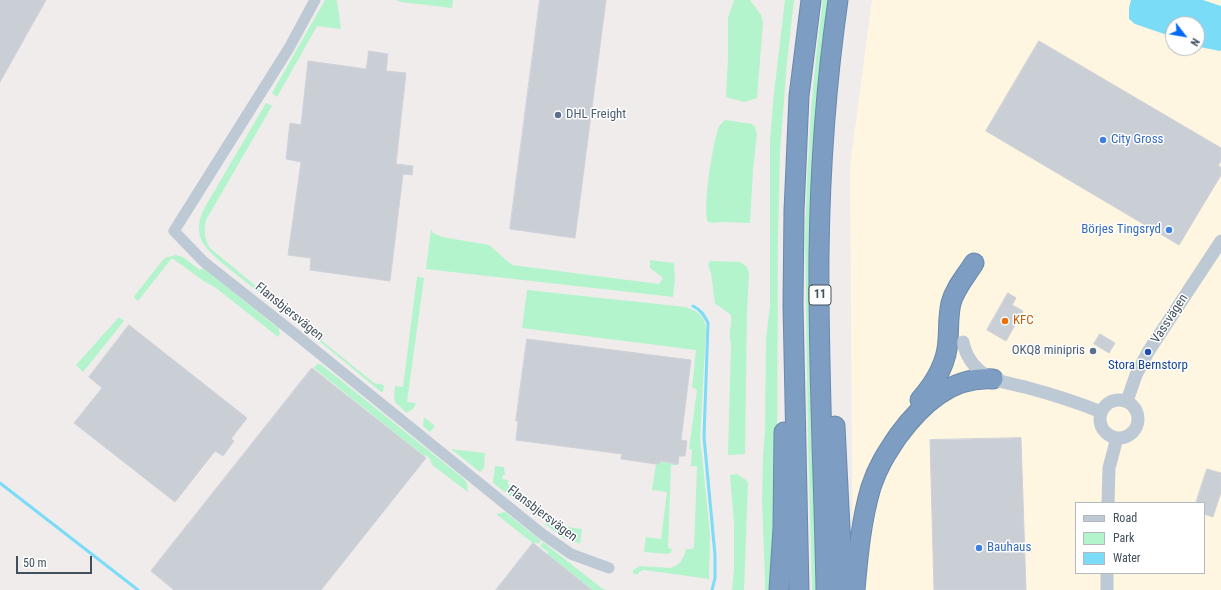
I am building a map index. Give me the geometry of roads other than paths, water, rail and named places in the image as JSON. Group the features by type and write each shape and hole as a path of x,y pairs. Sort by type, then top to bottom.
{"highway":[{"name":"11","path":"799,590 794,305 794,211 799,96 811,0"},
{"name":"11","path":"826,590 820,327 820,246 825,119 832,38 839,0"},
{"path":"839,0 831,147 828,258 843,590"},
{"path":"854,590 863,520 871,487 888,441 899,424 927,392 941,371 948,349 948,318 951,302 957,288 974,264"},
{"path":"779,590 783,528 784,387 794,305"},
{"path":"882,460 908,424 924,406 940,393 962,382 979,379 993,379"}],"street":[{"name":"Flansbjersvägen","path":"314,0 289,48 174,231 204,262 294,333 541,534 572,554 609,568"},
{"name":"Vassvägen","path":"1127,401 1140,366 1221,241"},
{"path":"963,342 965,352 969,360 978,370 993,379 1034,390 1101,412"},
{"path":"1113,400 1127,401 1132,403 1138,412 1139,421 1135,431 1128,437 1120,439 1108,435 1103,430 1100,422 1101,412 1107,404 1113,400"},
{"path":"1108,502 1109,468 1117,438"},
{"path":"1107,574 1107,590"}],"water":[{"path":"1131,0 1203,0 1221,6 1221,50 1205,48 1205,16 1165,16 1165,34 1135,24 1129,19"}],"waterway":[{"path":"693,306 702,313 708,323 704,437 715,555 715,578 712,590"},
{"path":"0,483 138,590"}],"place":[{"name":"DHL Freight","path":"558,115"},
{"name":"City Gross","path":"1103,140"},
{"name":"Börjes Tingsryd","path":"1169,230"},
{"name":"KFC","path":"1005,321"},
{"name":"OKQ8 minipris","path":"1093,351"},
{"name":"Stora Bernstorp","path":"1148,352"},
{"name":"Bauhaus","path":"979,548"}]}
